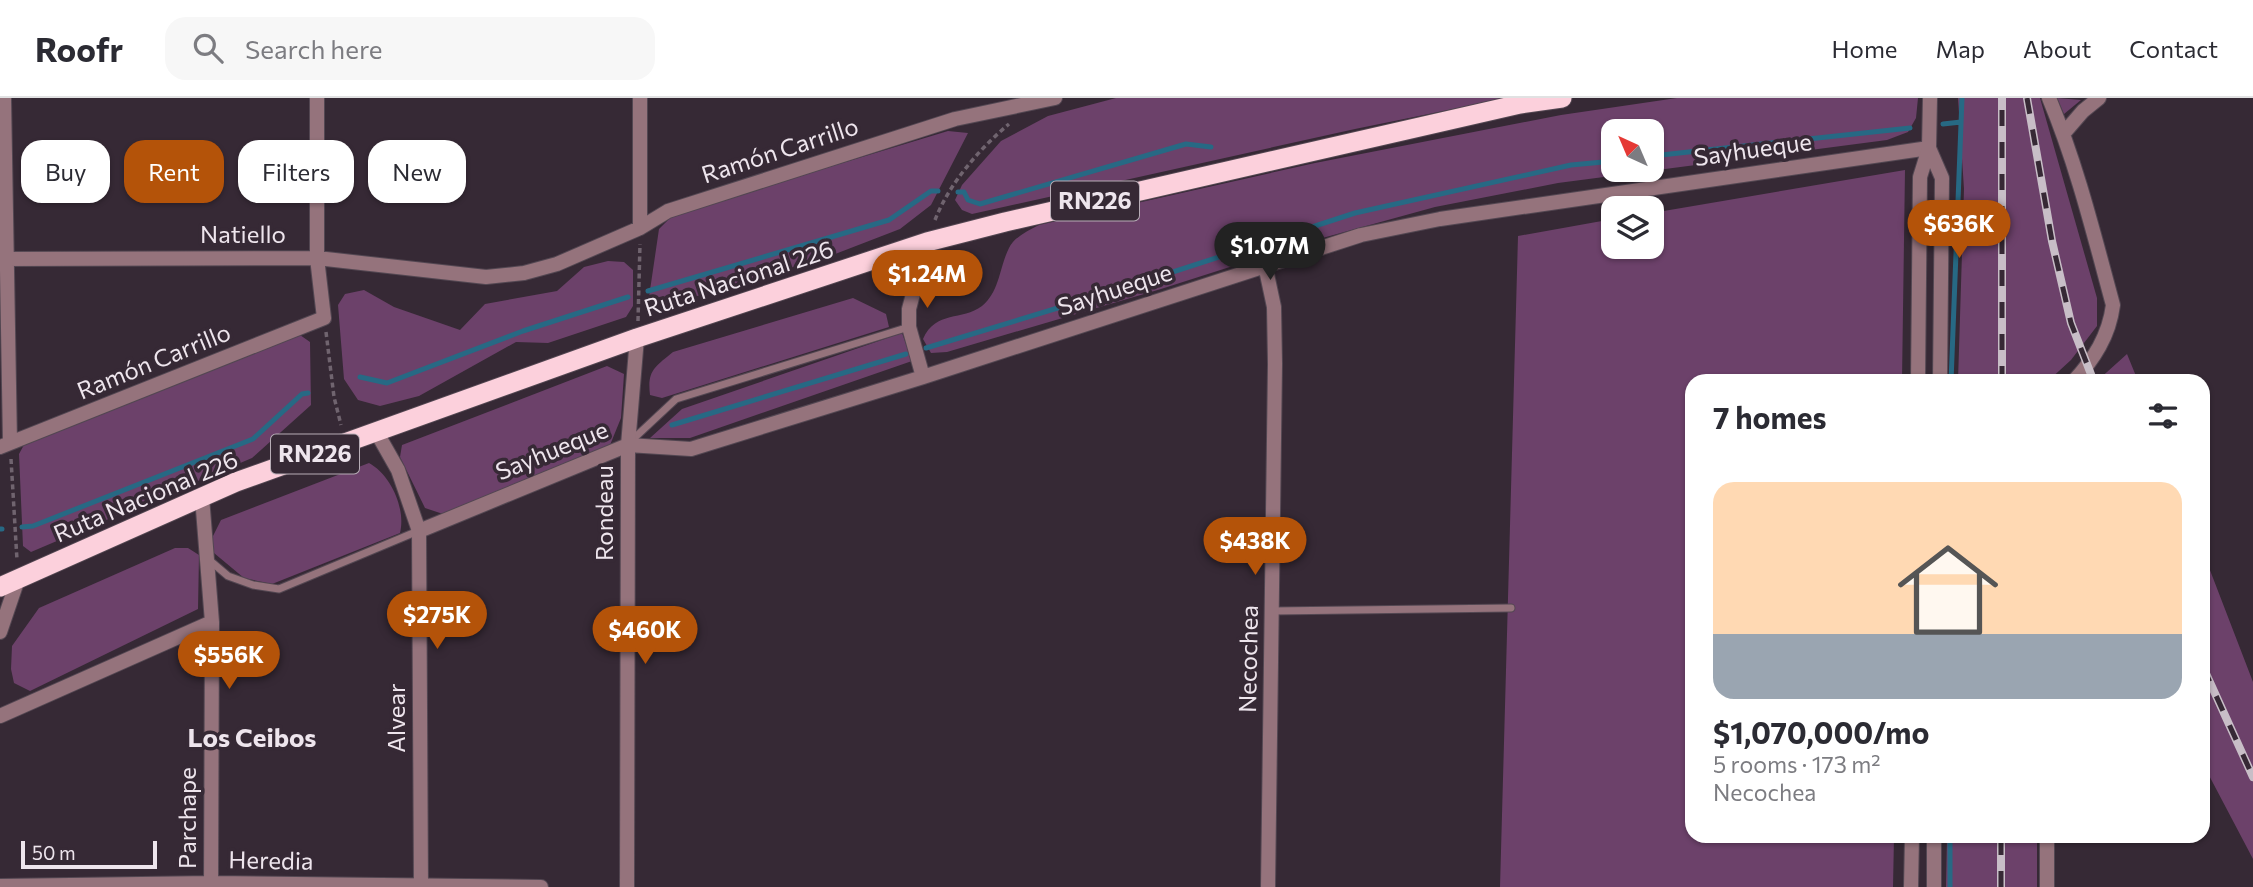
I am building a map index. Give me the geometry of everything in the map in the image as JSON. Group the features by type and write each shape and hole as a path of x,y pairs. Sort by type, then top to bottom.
{"highway":[{"name":"Ruta Nacional 226","path":"9,583 236,482 637,338 928,242 1004,222 1520,104 1562,98"}],"street":[{"path":"4,98 5,445"},
{"path":"317,98 317,258 324,318"},
{"path":"640,98 640,228"},
{"name":"Ramón Carrillo","path":"486,277 524,273 556,264 640,228 668,211 955,119 1055,98"},
{"path":"1918,374 1920,177 1929,148 1930,98"},
{"path":"2049,98 2064,133 2113,305 2106,337 2080,374"},
{"path":"2064,133 2083,110 2099,98"},
{"path":"1929,148 1942,178 1940,374"},
{"name":"Sayhueque","path":"419,531 628,445 691,449 1361,236 1440,219 1929,148"},
{"path":"923,377 909,327 909,309 928,242"},
{"name":"Natiello","path":"4,260 317,258 486,277"},
{"name":"Necochea","path":"1265,265 1274,307 1275,364 1268,887"},
{"name":"Ramón Carrillo","path":"5,445 324,318"},
{"name":"Rondeau","path":"627,887 628,445 637,338"},
{"name":"Alvear","path":"377,433 398,470 419,531 421,886"},
{"name":"Parchape","path":"202,497 212,622 211,885"},
{"path":"0,632 9,583"},
{"path":"0,716 212,622"},
{"path":"1911,887 1912,843"},
{"path":"1934,843 1934,887"},
{"path":"2047,887 2048,843"},
{"name":"Heredia","path":"0,886 541,887"}],"lane":[{"path":"628,445 676,399 909,327"},
{"path":"207,558 228,576 253,585 279,589 419,531"},
{"path":"1272,611 1511,608"}],"path":[{"path":"928,242 939,210 962,173 994,136 1036,102"},
{"path":"637,338 640,228"},
{"path":"324,318 334,397 339,421 348,443"},
{"path":"5,445 9,583"}],"shaded area":[{"path":"1116,98 1507,98 972,214 962,210 955,200 962,185 1001,141 1048,116"},
{"path":"1677,98 1918,98 1916,118 1908,132 1887,140 1664,169 1664,119 1601,119 1601,177 1435,207 1308,242 1161,289 947,352 931,353 923,339 928,330 942,320 982,306 996,286 1011,244 1039,225 1315,163 1561,115"},
{"path":"1958,98 2040,98 2097,298 2097,326 2071,360 2056,374 1958,374 1964,189"},
{"path":"2057,98 2081,100 2064,114"},
{"path":"948,131 968,133 931,205 900,229 830,256 664,306 649,297 659,229 674,214"},
{"path":"1905,170 1902,374 1685,374 1685,843 1894,843 1893,887 1500,887 1518,236 1601,221 1601,259 1664,259 1664,211"},
{"path":"608,261 624,262 633,270 633,306 626,317 548,343 516,342 419,396 380,406 358,400 344,379 338,305 345,294 364,290 394,307 460,330 485,304 557,291 584,267"},
{"path":"853,298 886,314 889,327 662,398 650,395 651,374 673,352"},
{"path":"902,333 912,361 690,438 650,438 682,409"},
{"path":"300,335 310,342 311,405 252,458 31,552 23,546 19,454 25,443"},
{"path":"2127,354 2135,374 2105,374"},
{"path":"607,366 624,374 621,418 610,445 446,515 425,508 400,457 402,445"},
{"path":"369,463 377,468 390,484 399,503 400,533 272,584 244,578 214,553 212,538 221,520"},
{"path":"175,548 188,548 199,555 198,609 30,691 14,683 11,669 12,646 39,608"},
{"path":"2210,570 2253,682 2253,859 2210,777"},
{"path":"1947,843 2037,843 2037,887 1946,887"}],"waterway":[{"path":"1951,374 1962,98"},
{"path":"1943,124 1961,122"},
{"path":"1664,155 1910,128"},
{"path":"958,192 964,192 968,200 980,204 1186,144 1211,147"},
{"path":"926,348 1355,213 1571,165 1601,162"},
{"path":"648,291 889,220 931,191 938,191"},
{"path":"360,377 387,383 523,331 628,297"},
{"path":"672,425 906,354"},
{"path":"22,527 33,526 253,439 302,394 308,393"},
{"path":"1950,843 1950,887"}],"railway":[{"path":"2002,98 2002,374"},
{"path":"2027,98 2052,241 2071,323 2091,374"},
{"path":"2210,682 2253,777"},
{"path":"2001,843 2001,887"}],"district":[{"name":"Los Ceibos","path":"252,738"}]}
